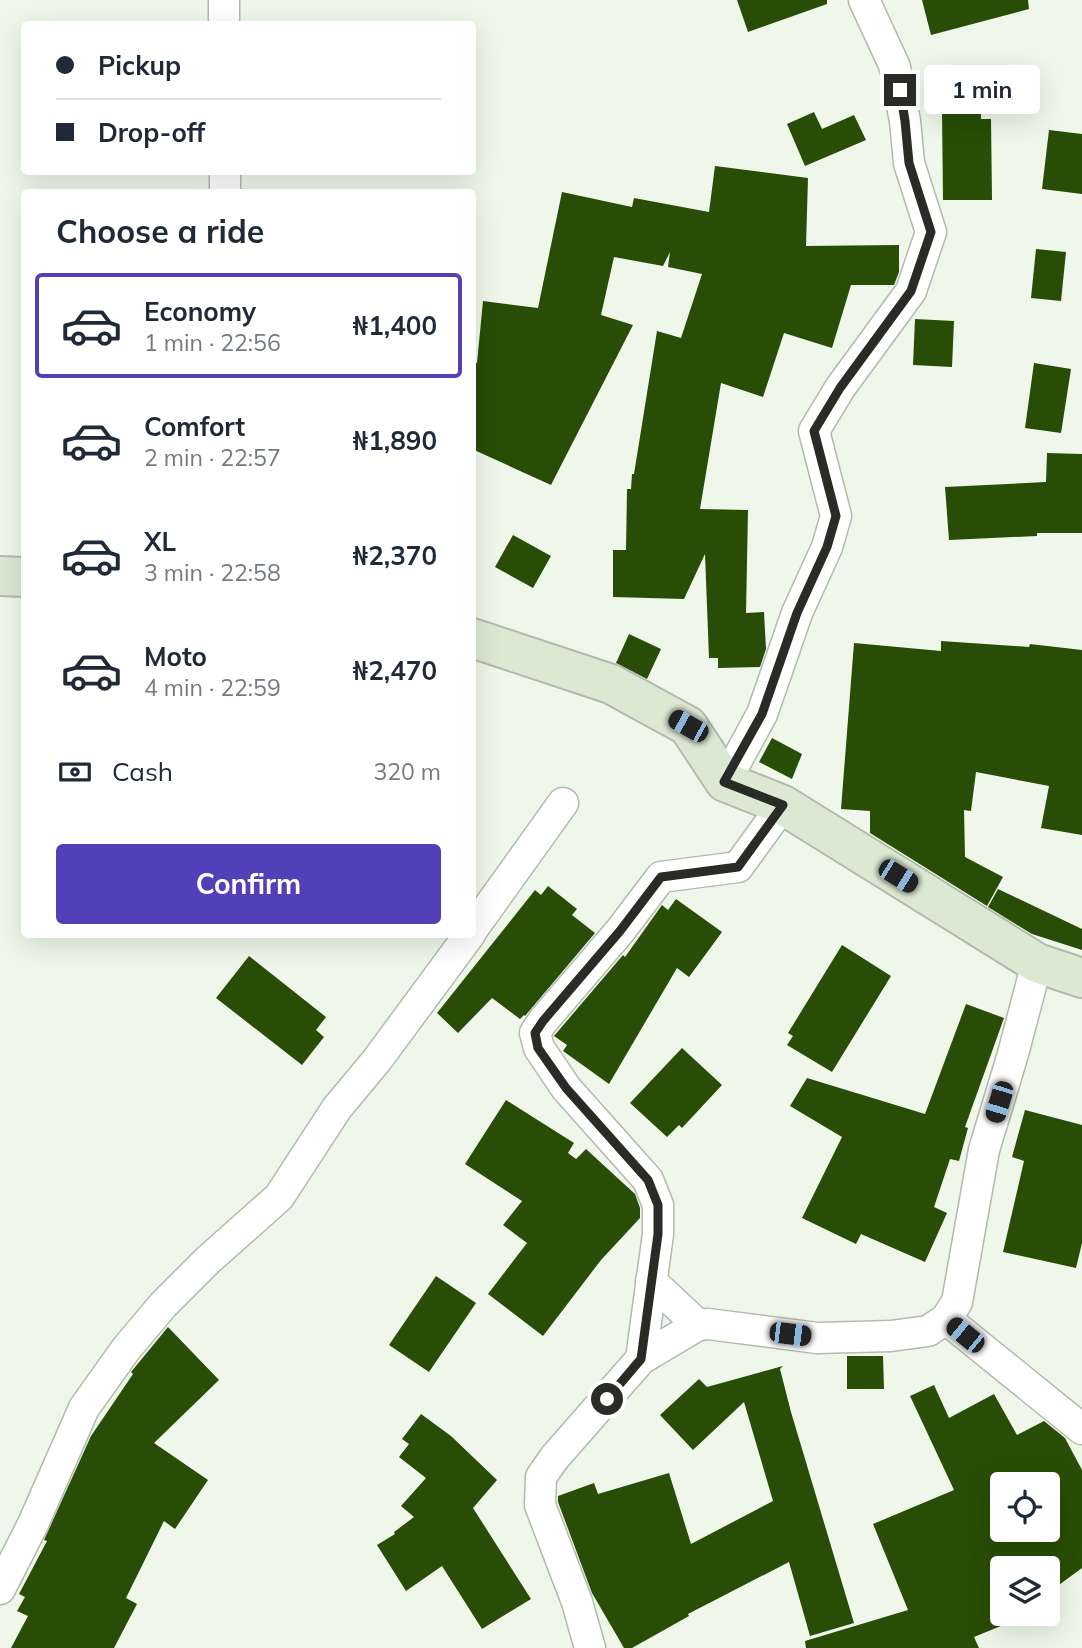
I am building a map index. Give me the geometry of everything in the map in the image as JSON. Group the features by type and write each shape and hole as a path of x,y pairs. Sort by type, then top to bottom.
{"street":[{"path":"224,0 224,21"},
{"path":"724,782 762,714 797,613 827,547 836,516 814,431 840,388 911,291 931,232 909,163 905,121 895,67 864,0"},
{"path":"0,576 21,577"},
{"path":"476,639 611,684 688,726 724,782 783,805 1037,962 1082,978"},
{"path":"476,925 563,803"},
{"path":"641,1359 658,1234 658,1205 648,1180 566,1088 538,1048 535,1033 661,877 738,867 783,805"},
{"path":"0,1589 33,1524 84,1408 126,1349 163,1305 208,1260 279,1197 337,1108 377,1060 467,938"},
{"path":"590,1648 577,1602 540,1505 541,1477 555,1457 641,1359 698,1325 817,1338 891,1336 928,1331 946,1320 957,1302 984,1150 1037,962"},
{"path":"651,1281 698,1325"},
{"path":"946,1320 1082,1429"}],"building":[{"path":"737,0 827,0 827,4 748,32"},
{"path":"922,0 1028,0 1029,9 931,35"},
{"path":"980,68 981,119 991,119 992,200 943,200 942,112 934,112 933,70"},
{"path":"814,112 822,129 854,115 866,140 805,166 787,124"},
{"path":"1049,130 1082,134 1082,194 1042,189"},
{"path":"715,166 808,178 806,246 899,245 899,272 894,285 851,285 832,348 784,333 763,397 721,383 700,509 748,510 746,613 764,612 766,649 760,667 718,668 718,658 709,658 705,554 684,599 613,597 613,550 626,550 627,489 631,489 634,474 657,331 681,338 702,274 668,267 670,252 663,266 614,257 601,315 633,325 551,485 476,451 476,363 483,301 538,308 562,192 632,207 634,198 709,212"},
{"path":"1036,249 1066,252 1061,301 1031,298"},
{"path":"915,319 954,321 952,367 913,365"},
{"path":"1034,363 1071,369 1061,433 1025,428"},
{"path":"1047,453 1082,454 1082,533 1037,533 1037,536 949,540 945,487 1046,482"},
{"path":"513,535 551,556 533,588 495,567"},
{"path":"629,634 661,649 647,679 616,663"},
{"path":"941,641 1029,647 1030,644 1082,650 1082,835 1041,828 1049,786 976,772 971,811 964,810 965,857 1003,877 987,906 870,833 870,811 841,809 854,643 941,651"},
{"path":"772,738 802,754 792,779 759,762"},
{"path":"548,886 577,909 572,915 595,933 525,1016 520,1019 492,998 458,1033 437,1013 535,890 541,895"},
{"path":"998,889 1082,929 1082,950 1032,934 988,907"},
{"path":"676,899 722,932 689,977 677,968 609,1084 563,1051 567,1045 554,1036 623,955 625,957 662,905 668,910"},
{"path":"842,945 891,976 832,1072 787,1045 793,1036 788,1033"},
{"path":"249,956 326,1017 316,1030 324,1037 302,1065 216,998"},
{"path":"966,1004 1004,1018 965,1127 968,1128 959,1161 950,1159 934,1207 947,1213 925,1262 861,1234 856,1244 802,1218 842,1137 790,1106 807,1078 925,1114"},
{"path":"682,1048 722,1085 682,1128 679,1125 667,1137 630,1103"},
{"path":"506,1100 574,1143 568,1153 576,1159 586,1149 635,1194 640,1208 640,1218 601,1260 543,1336 488,1294 527,1243 503,1225 522,1201 465,1164"},
{"path":"1025,1110 1082,1125 1082,1243 1076,1268 1003,1252 1024,1161 1012,1157"},
{"path":"436,1276 476,1303 429,1372 389,1345"},
{"path":"168,1327 219,1380 154,1443 208,1480 175,1529 164,1521 126,1598 137,1604 114,1648 11,1648 28,1616 17,1611 25,1597 19,1594 47,1541 44,1540 91,1436 133,1374 131,1372"},
{"path":"847,1356 883,1356 884,1389 847,1389"},
{"path":"783,1366 780,1369 791,1412 854,1623 810,1636 789,1562 688,1614 689,1616 632,1648 624,1648 592,1593 558,1496 594,1483 598,1494 669,1473 691,1544 773,1501 744,1402 693,1450 660,1415 699,1379 707,1387"},
{"path":"934,1385 949,1418 994,1394 1017,1435 1044,1421 1065,1438 1082,1470 1082,1568 1060,1584 1060,1556 990,1556 990,1626 1001,1626 974,1637 979,1648 806,1648 805,1641 908,1610 873,1524 954,1490 910,1396"},
{"path":"421,1414 451,1436 497,1480 473,1508 531,1599 482,1629 442,1566 406,1591 377,1545 414,1517 401,1506 426,1478 399,1457 409,1444 402,1439"}],"route":[{"path":"607,1399 641,1359 658,1234 658,1205 648,1180 566,1088 538,1048 535,1033 661,877 738,867 783,805 724,782 762,714 797,613 827,547 836,516 814,431 840,388 911,291 931,232 909,163 900,90"}]}
